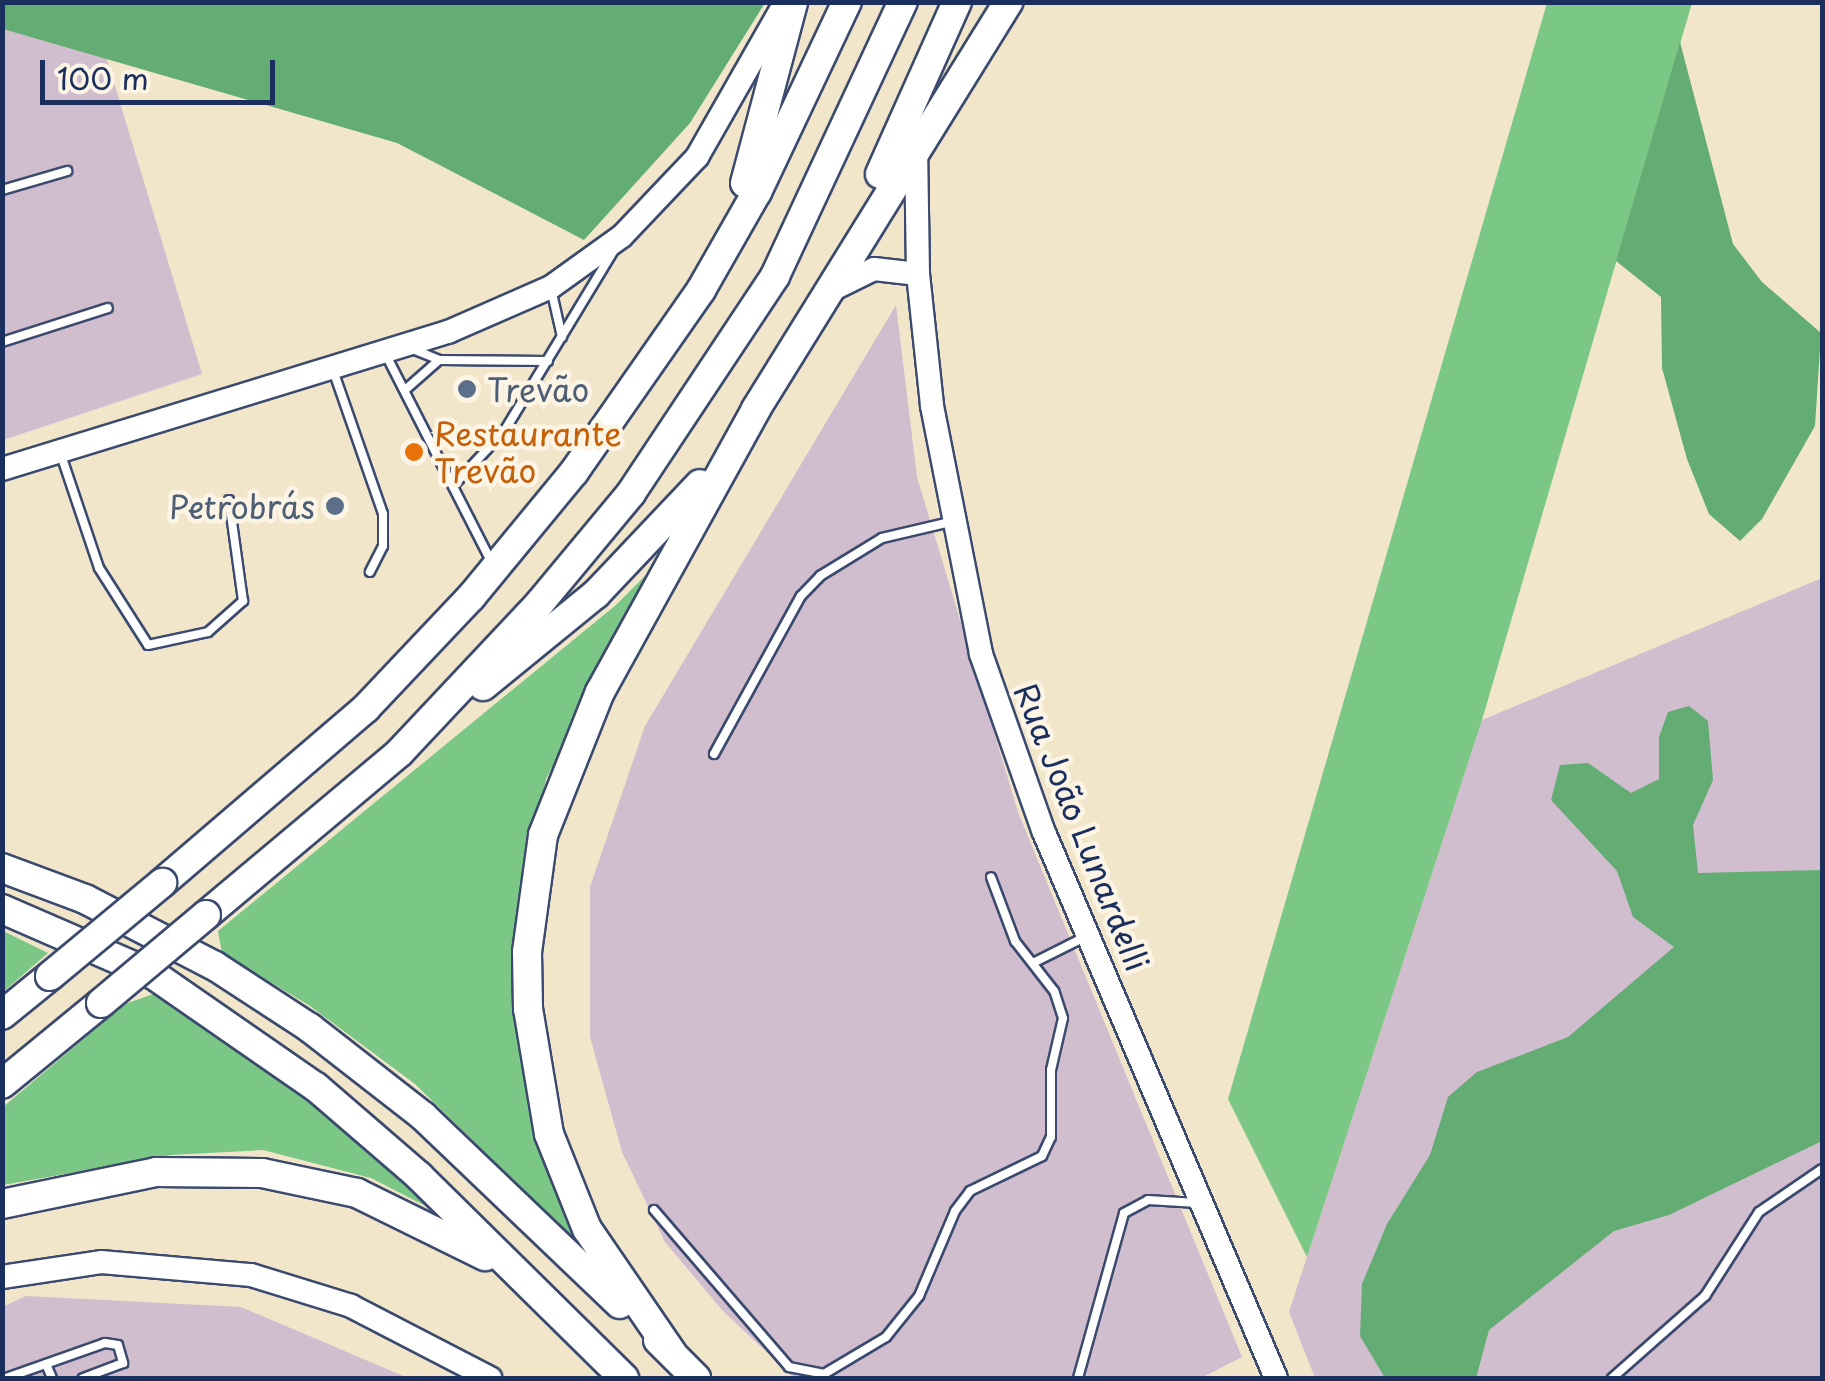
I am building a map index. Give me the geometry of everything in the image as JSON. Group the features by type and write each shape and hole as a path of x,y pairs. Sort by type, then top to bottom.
{"highway":[{"path":"701,290 752,167 793,2"},
{"path":"2,1015 366,708 496,569 621,410 701,290 757,192 847,2"},
{"path":"400,752 551,591 695,405 804,221 903,2"},
{"path":"824,294 956,2"},
{"path":"672,1354 613,1272 566,1183 537,1075 527,952 543,835 581,730 756,408 1008,2"},
{"path":"2,1084 400,752 545,638 649,544 756,408"},
{"path":"2,868 85,899 215,966 323,1037 461,1150 696,1378"},
{"path":"2,909 113,955 224,1020 368,1129 624,1378"},
{"path":"2,1204 156,1172 262,1173 312,1181 399,1209 528,1283"}],"main road":[{"path":"2,470 480,321 550,286 622,236 706,144 785,2"},
{"name":"Rua João Lunardelli","path":"916,146 918,274 952,521 998,713 1087,935 1276,1378"},
{"path":"824,294 874,269 918,274"},
{"path":"2,1276 101,1262 251,1276 366,1313 490,1378"}],"lane":[{"path":"2,190 67,170"},
{"path":"453,486 506,430 622,236"},
{"path":"550,286 562,337"},
{"path":"2,342 108,308"},
{"path":"496,569 405,390 395,348 439,360 548,361"},
{"path":"405,390 439,360"},
{"path":"332,367 383,514 382,546 370,572"},
{"path":"60,451 100,568 148,645 208,632 242,600 228,500"},
{"path":"714,754 801,596 820,576 882,538 952,521"},
{"path":"654,1210 789,1367 824,1374 886,1337 919,1296 955,1211 970,1191 1042,1156 1052,1137 1051,1070 1064,1018 1033,963 1015,942 991,877"},
{"path":"1033,963 1087,935"},
{"path":"1612,1378 1705,1296 1759,1212 1822,1169"},
{"path":"1078,1378 1124,1213 1148,1200 1201,1204"},
{"path":"6,1378 105,1343 118,1345 122,1363 83,1378"},
{"path":"46,1364 52,1378"}],"shaded area":[{"path":"3,29 105,53 202,374 3,440"},
{"path":"896,305 917,477 1018,812 1242,1357 1201,1378 794,1378 723,1311 665,1242 622,1152 590,1037 590,887 645,726"},
{"path":"1822,578 1822,1378 1315,1378 1289,1312 1482,720"},
{"path":"26,1296 241,1307 408,1378 3,1378 2,1307"}],"green space":[{"path":"3,2 765,3 690,123 584,240 397,143 3,29"},
{"path":"1547,3 1692,3 1482,720 1307,1257 1228,1099"},
{"path":"1680,42 1733,244 1762,282 1821,333 1815,426 1762,519 1740,541 1709,514 1687,459 1662,368 1661,297 1616,261"},
{"path":"666,555 546,779 520,902 518,962 555,1181 584,1249 415,1084 310,1006 222,953 218,931 616,605"},
{"path":"1689,706 1708,721 1713,780 1693,825 1698,873 1822,870 1822,1141 1669,1215 1614,1231 1489,1330 1476,1378 1385,1378 1360,1336 1362,1284 1387,1224 1430,1155 1448,1097 1477,1072 1568,1037 1674,947 1633,917 1617,871 1551,800 1560,765 1588,763 1631,793 1659,779 1659,737 1668,712"},
{"path":"3,931 48,953 3,992"},
{"path":"156,993 270,1068 445,1216 371,1178 263,1150 171,1155 3,1185 3,1107 125,1004"}],"place":[{"name":"Trevão","path":"467,389"},
{"name":"Restaurante Trevão","path":"414,452"},
{"name":"Petrobrás","path":"335,506"}]}
